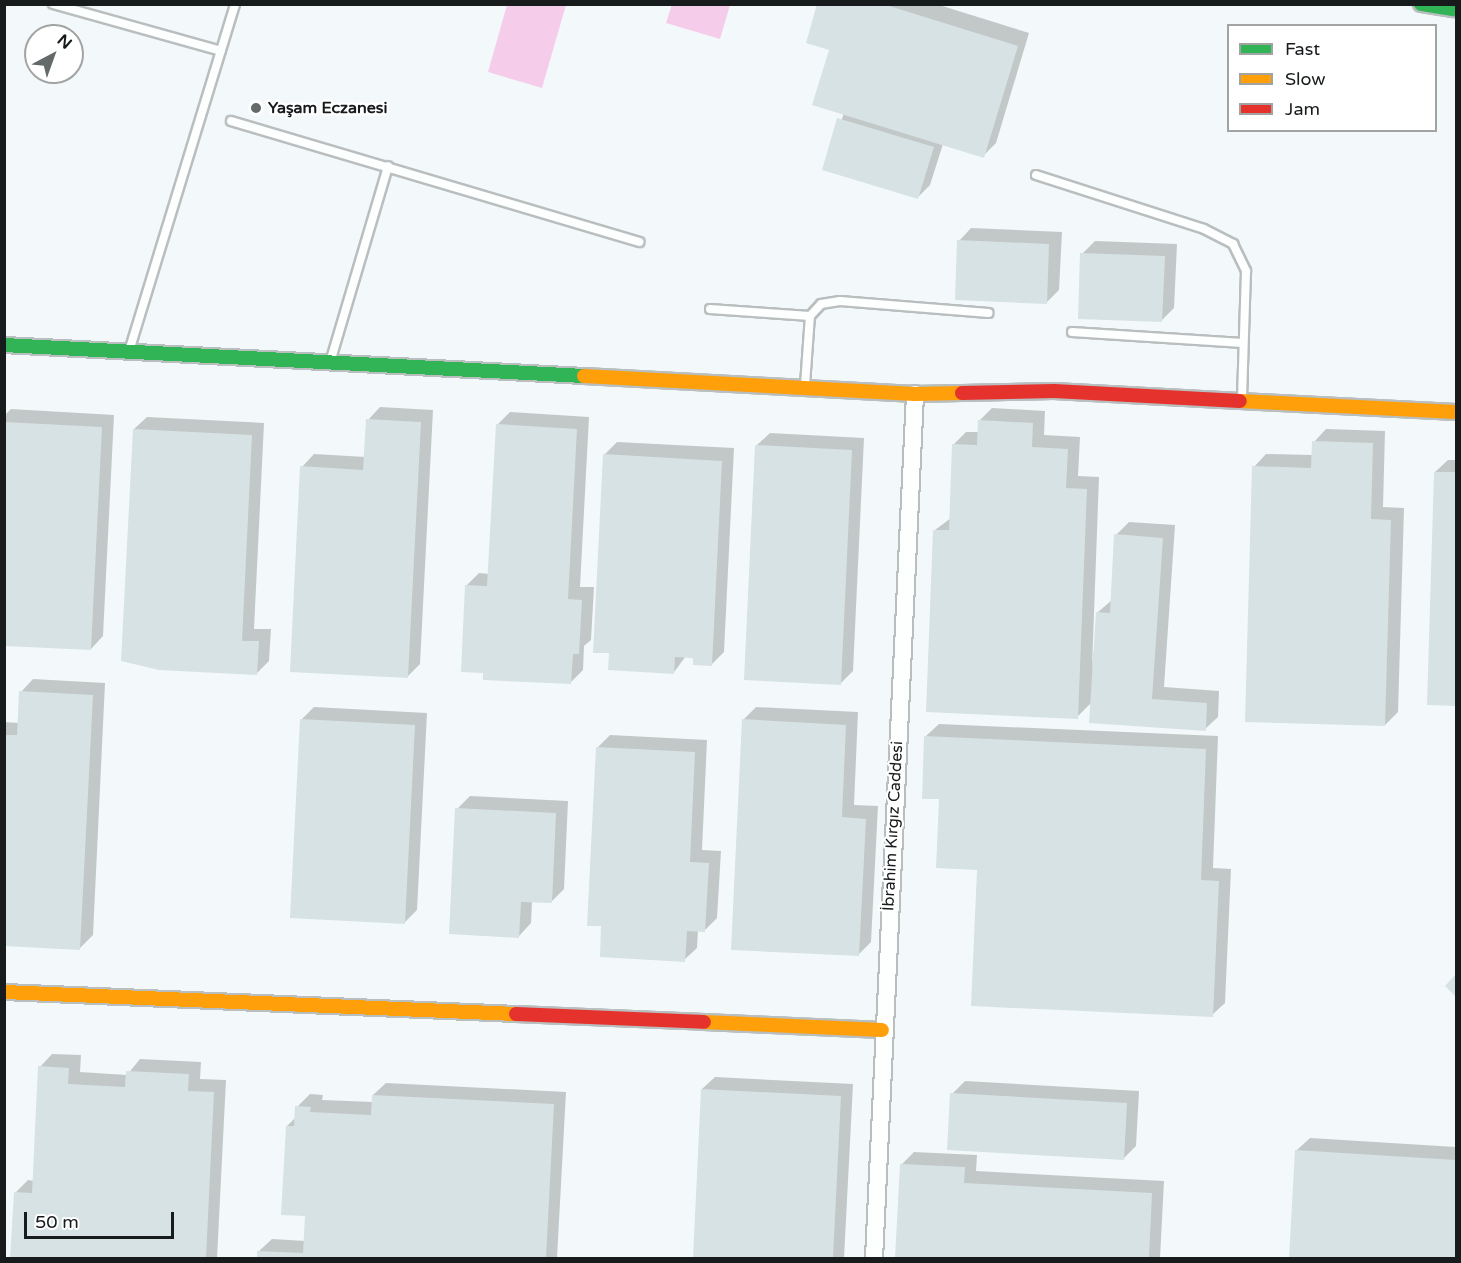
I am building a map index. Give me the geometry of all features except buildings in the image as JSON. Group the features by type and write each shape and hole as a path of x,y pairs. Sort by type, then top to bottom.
{"main road":[{"path":"1421,4 1455,9"},
{"path":"1435,4 1455,9"},
{"path":"4,345 915,394 1054,391 1456,412"},
{"path":"4,992 882,1030"}],"street":[{"name":"İbrahim Kırgız Caddesi","path":"874,1258 882,1030 915,394"}],"lane":[{"path":"53,4 221,51"},
{"path":"129,352 235,4"},
{"path":"231,121 639,242"},
{"path":"330,363 388,166"},
{"path":"1036,175 1204,229 1233,244 1246,270 1242,401"},
{"path":"804,388 810,316 821,304 840,301 989,313"},
{"path":"710,309 810,316"},
{"path":"1072,332 1243,343"}],"shaded area":[{"path":"672,4 730,5 720,39 666,23"},
{"path":"507,5 566,5 542,88 488,72"}],"traffic: fast":[{"path":"1421,4 1454,9"},
{"path":"4,345 584,376"}],"traffic: slow":[{"path":"584,376 915,394 962,393"},
{"path":"1240,401 1456,412"},
{"path":"4,992 516,1014"},
{"path":"704,1022 882,1030"}],"traffic: jam":[{"path":"962,393 1054,391 1240,401"},
{"path":"516,1014 704,1022"}],"place":[{"name":"Yaşam Eczanesi","path":"256,108"}]}
